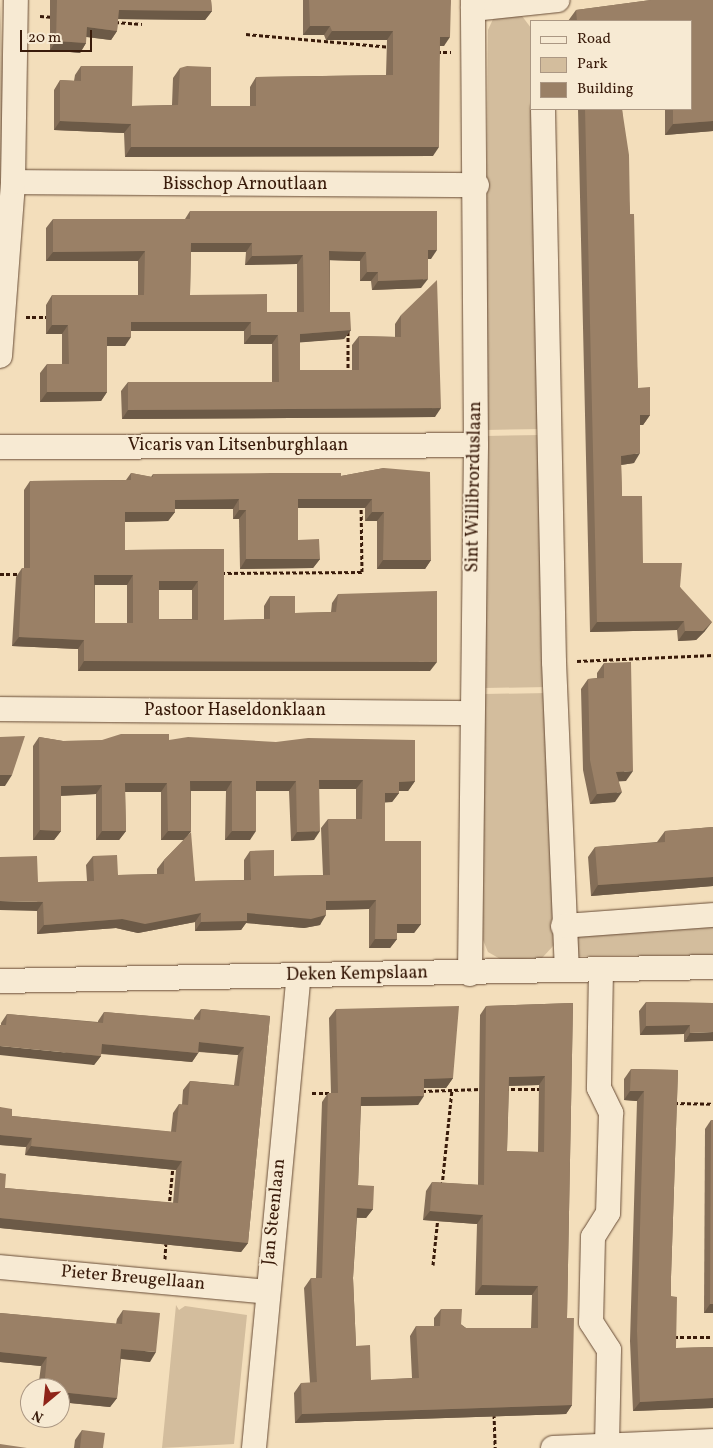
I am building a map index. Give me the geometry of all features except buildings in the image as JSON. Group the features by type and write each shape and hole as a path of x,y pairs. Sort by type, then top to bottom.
{"street":[{"path":"473,5 547,8"},
{"name":"Sint Willibrorduslaan","path":"470,974 477,185 473,5"},
{"path":"0,356 13,182 16,7"},
{"path":"543,110 554,662 563,926 567,970"},
{"name":"Bisschop Arnoutlaan","path":"13,182 477,185"},
{"name":"Vicaris van Litsenburghlaan","path":"0,447 476,445"},
{"name":"Pastoor Haseldonklaan","path":"0,709 471,713"},
{"path":"563,926 713,915"},
{"name":"Deken Kempslaan","path":"0,981 470,974 713,967"},
{"path":"601,970 599,1088 611,1113 609,1193 608,1213 593,1237 591,1322 609,1350 607,1446"},
{"name":"Jan Steenlaan","path":"254,1448 267,1292 299,976"},
{"name":"Pieter Breugellaan","path":"0,1267 267,1292"},
{"path":"553,1448 649,1446 713,1441"}],"path":[{"path":"16,7 64,18"},
{"path":"103,21 142,24"},
{"path":"246,34 395,48"},
{"path":"425,51 474,52"},
{"path":"3,318 62,317"},
{"path":"348,326 348,384"},
{"path":"215,573 362,572 361,494"},
{"path":"0,574 29,574"},
{"path":"554,662 713,655"},
{"path":"414,1091 491,1089"},
{"path":"501,1089 550,1089"},
{"path":"440,1197 452,1090"},
{"path":"287,1091 339,1093"},
{"path":"664,1103 713,1104"},
{"path":"169,1214 174,1155"},
{"path":"433,1265 440,1207"},
{"path":"163,1282 167,1233"},
{"path":"666,1337 713,1337"},
{"path":"494,1411 495,1448"}],"green space":[{"path":"0,0 6,153 0,233"},
{"path":"519,12 530,27 530,110 533,110 542,429 485,430 488,30 494,17"},
{"path":"542,435 548,687 484,688 486,436"},
{"path":"548,693 554,945 542,958 502,960 488,952 483,940 484,694"},
{"path":"713,924 713,955 576,956 576,936"},
{"path":"176,1305 179,1310 185,1306 247,1315 234,1444 162,1448"}]}
